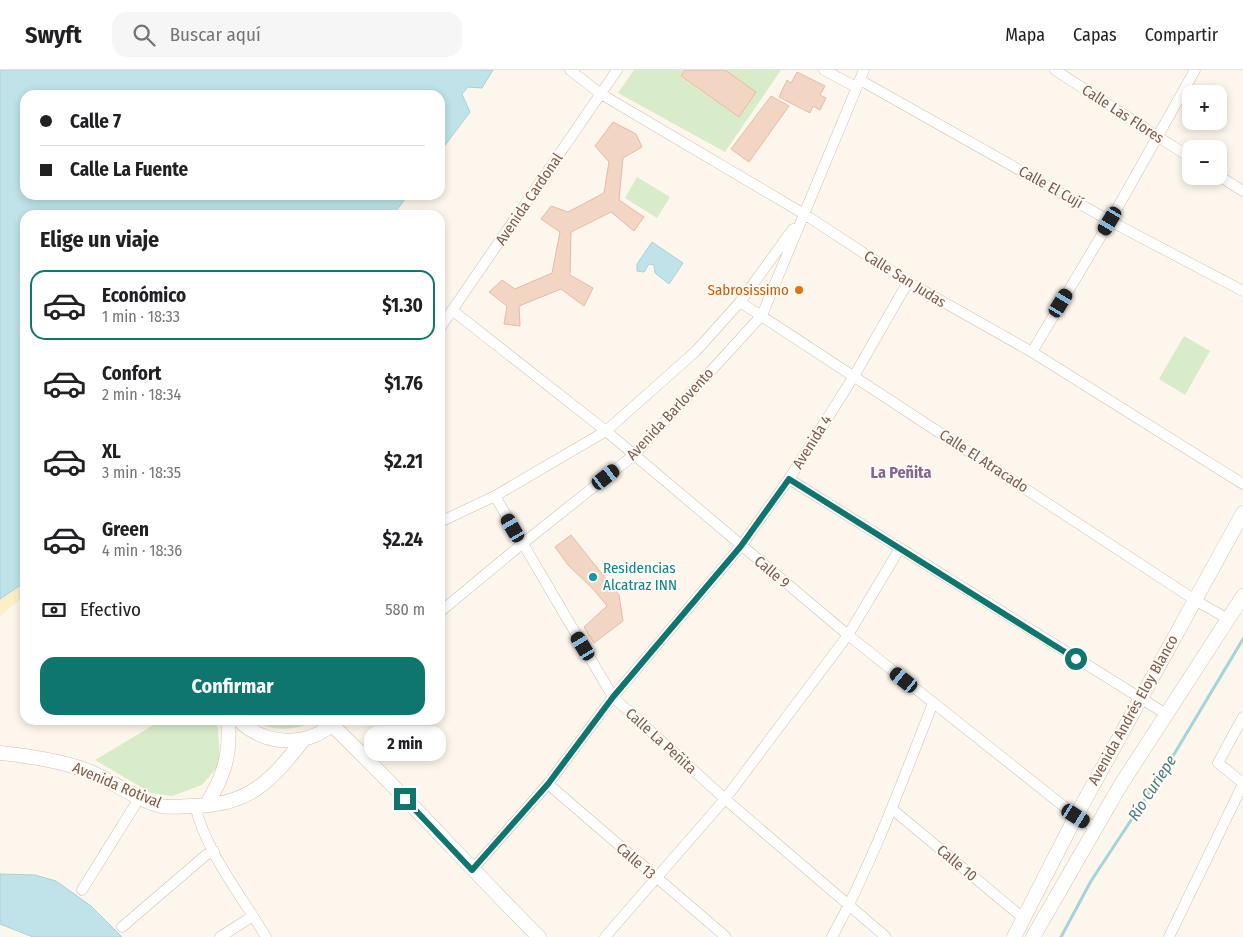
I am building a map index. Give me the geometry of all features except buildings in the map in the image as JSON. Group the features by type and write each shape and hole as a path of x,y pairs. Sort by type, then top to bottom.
{"main road":[{"name":"Avenida Andrés Eloy Blanco","path":"1014,937 1076,816 1243,513"},
{"name":"Avenida Andrés Eloy Blanco","path":"1033,937 1096,828 1166,714 1243,596"},
{"path":"201,806 218,786 226,766 229,743 228,725"},
{"path":"245,725 257,734 272,739 288,741 314,736 330,725"},
{"path":"337,725 472,870 539,937"},
{"name":"Avenida Rotival","path":"0,753 36,756 64,763 88,771 162,806 201,806 220,805 266,783 281,768 304,739"}],"street":[{"name":"Calle San Judas","path":"570,70 601,94 804,214 908,282 1032,352 1243,484"},
{"name":"Avenida Cardonal","path":"445,320 617,70"},
{"name":"Calle El Cují","path":"824,70 860,79 1110,221 1243,291"},
{"name":"Calle Las Flores","path":"1055,70 1182,152"},
{"path":"1032,352 1110,221 1195,70"},
{"name":"Avenida Barlovento","path":"445,608 634,455 762,315 860,79"},
{"path":"1227,181 1243,192"},
{"name":"Avenida Barlovento","path":"445,520 495,496 606,431 696,351 740,302 804,214"},
{"name":"Avenida 4","path":"472,870 548,784 613,697 741,546 789,479 854,376 908,282"},
{"name":"Calle El Atracado","path":"740,302 1195,600 1228,619"},
{"name":"Calle 9","path":"452,310 606,431 848,635 1076,816 1096,828"},
{"path":"789,479 1166,714"},
{"name":"Calle La Peñita","path":"495,496 613,697 726,799 886,937"},
{"path":"605,937 726,799 848,635 900,548"},
{"path":"832,937 849,906 892,809 933,703"},
{"path":"1170,937 1243,784 1218,764 1243,717"},
{"name":"Calle 13","path":"548,784 726,937"},
{"path":"82,890 140,797"},
{"path":"201,806 200,824 224,870 266,937"},
{"name":"Calle 10","path":"892,809 1023,918"},
{"path":"122,927 206,855 214,851"},
{"path":"220,937 253,916"}],"green space":[{"path":"634,70 685,70 681,77 739,117 756,92 725,70 781,70 725,152 618,93"},
{"path":"637,177 670,197 657,218 625,198"},
{"path":"1184,336 1210,351 1185,395 1159,379"},
{"path":"154,725 216,725 218,728 220,764 202,785 172,796 151,793 95,760"},
{"path":"265,725 306,725 286,729"}],"sand":[{"path":"20,585 20,599 0,616 0,599"}],"water":[{"path":"0,70 493,70 482,88 468,87 462,94 470,112 445,145 445,90 20,90 20,200 404,200 397,210 20,210 20,585 0,599"},
{"path":"652,242 683,263 669,284 655,273 654,265 649,264 644,272 637,271 637,264"},
{"path":"0,874 35,875 56,881 91,906 122,937 33,937 0,924"}],"waterway":[{"name":"Río Curiepe","path":"1061,937 1091,881 1170,761 1243,639"}],"place":[{"name":"Sabrosissimo","path":"799,290"},
{"name":"Residencias Alcatraz INN","path":"593,577"}],"district":[{"name":"La Peñita","path":"901,472"}],"route":[{"path":"405,799 472,870 548,784 613,697 741,546 789,479 1076,659"}]}
